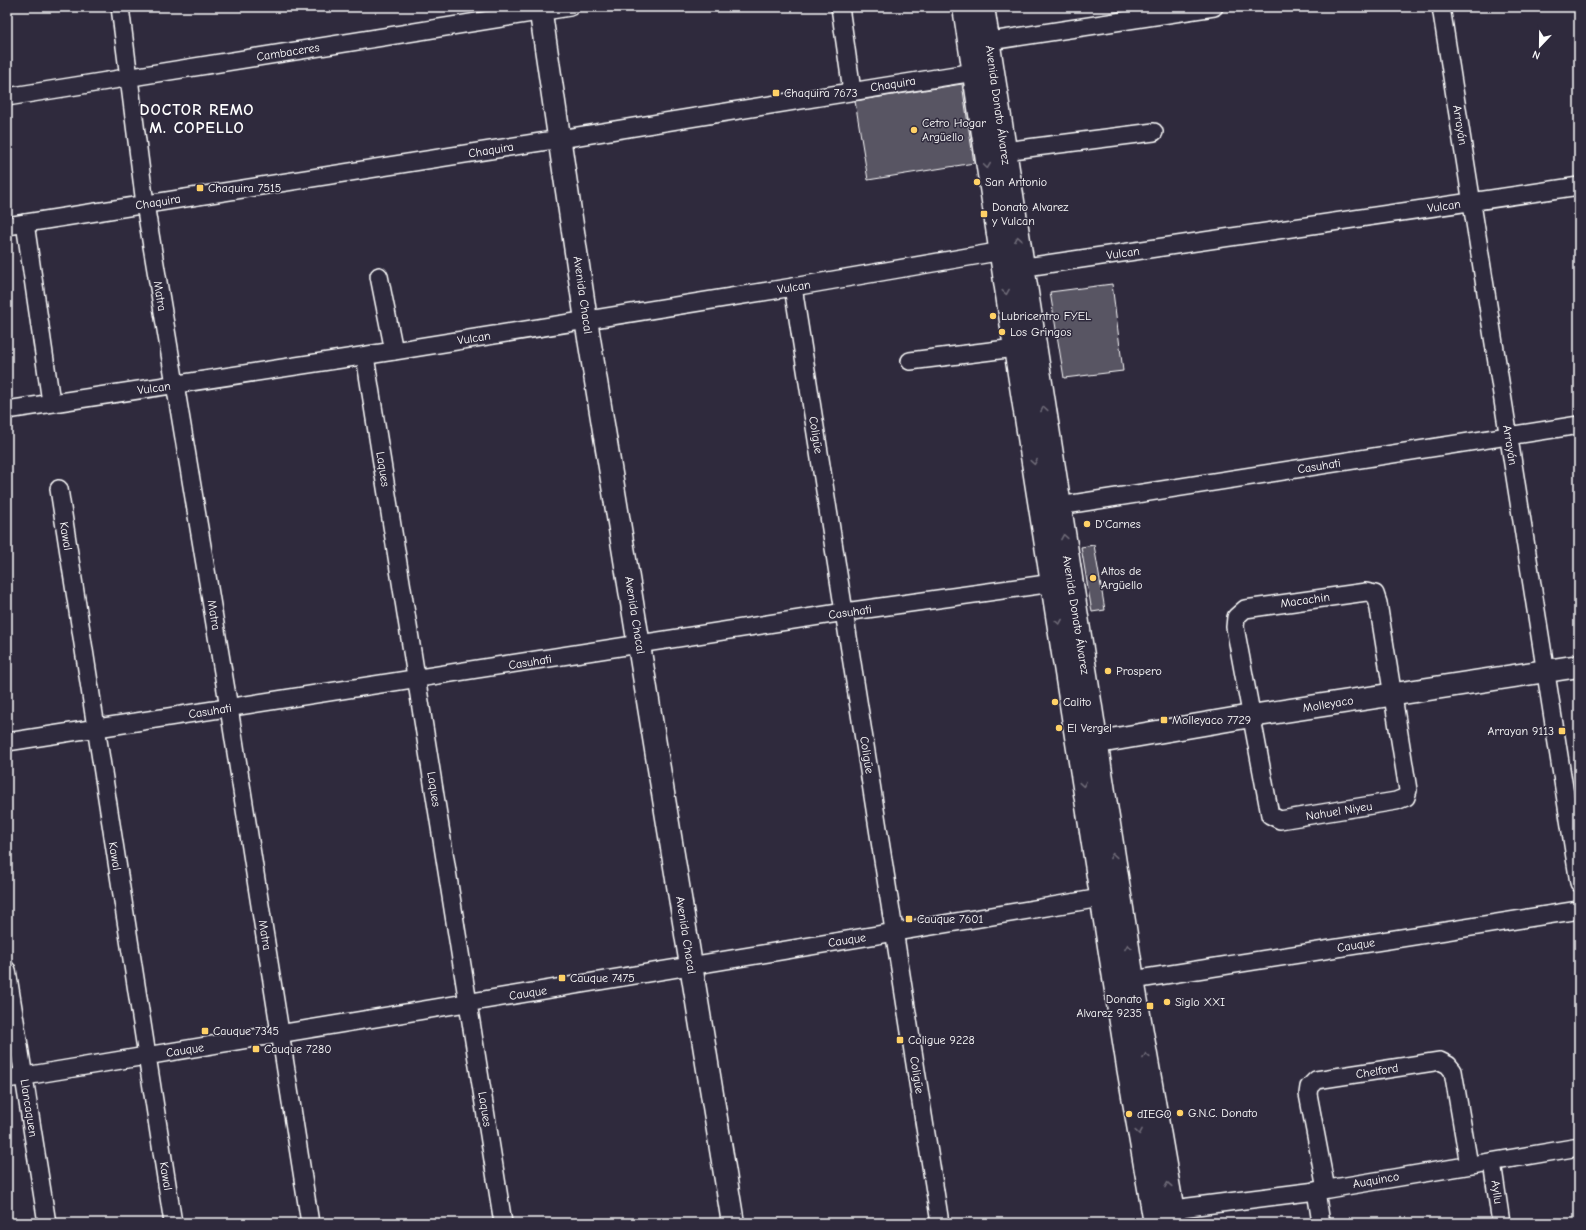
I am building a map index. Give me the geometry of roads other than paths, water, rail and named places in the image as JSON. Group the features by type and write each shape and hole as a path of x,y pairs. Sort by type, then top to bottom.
{"main road":[{"name":"Avenida Donato Álvarez","path":"964,7 979,43 1004,151 1059,506 1086,744 1110,896 1128,1068 1161,1220"},
{"name":"Avenida Donato Álvarez","path":"983,7 974,72 1000,253 1053,583 1086,744"},
{"name":"Avenida Chacal","path":"541,9 586,320 640,644 733,1223"},
{"name":"Molleyaco","path":"1086,744 1251,716 1579,666"},
{"name":"Avenida Donato Álvarez","path":"1110,896 1133,980 1161,1220"}],"street":[{"name":"Matra","path":"120,7 145,204 229,708 310,1223"},
{"name":"Cambaceres","path":"7,97 541,9 570,7"},
{"path":"840,7 852,91"},
{"path":"979,43 1214,7"},
{"name":"Arrayán","path":"1441,7 1579,883"},
{"name":"Chaquira","path":"7,226 974,72"},
{"path":"1004,151 1154,132"},
{"name":"Vulcan","path":"7,410 51,402 365,356 793,287 991,253 1000,253 1022,265 1033,266 1579,186"},
{"path":"25,223 51,402"},
{"path":"379,276 394,351"},
{"name":"Coligüe","path":"793,287 940,1223"},
{"path":"910,361 1015,348"},
{"name":"Laques","path":"365,356 503,1223"},
{"name":"Casuhati","path":"1059,506 1579,425"},
{"name":"Kawal","path":"59,489 173,1223"},
{"name":"Casuhati","path":"7,742 844,612 1053,583"},
{"name":"Macachin","path":"1251,716 1235,627 1236,617 1245,609 1366,592 1375,594 1378,603 1394,694"},
{"name":"Nahuel Niyeu","path":"1251,716 1270,815 1280,820 1396,801 1406,797 1408,790 1394,694"},
{"name":"Cauque","path":"7,1079 1110,896"},
{"name":"Cauque","path":"1133,980 1579,910"},
{"name":"Llancaquen","path":"7,970 47,1223"},
{"name":"Chelford","path":"1321,1190 1308,1094 1309,1087 1316,1080 1440,1061 1448,1065 1453,1071 1469,1165"},
{"name":"Auquinco","path":"1161,1220 1321,1190 1579,1147"},
{"name":"Ayllu","path":"1492,1162 1501,1223"},
{"path":"1321,1190 1321,1223"}],"place":[{"name":"Chaquira 7673","path":"776,93"},
{"name":"Cetro Hogar Argüello","path":"914,130"},
{"name":"San Antonio","path":"977,182"},
{"name":"Chaquira 7515","path":"200,188"},
{"name":"Donato Alvarez y Vulcan","path":"984,214"},
{"name":"Lubricentro FYEL","path":"993,316"},
{"name":"Los Gringos","path":"1002,332"},
{"name":"D'Carnes","path":"1087,524"},
{"name":"Altos de Argüello","path":"1093,578"},
{"name":"Prospero","path":"1108,671"},
{"name":"Calito","path":"1055,702"},
{"name":"Molleyaco 7729","path":"1164,720"},
{"name":"El Vergel","path":"1059,728"},
{"name":"Arrayan 9113","path":"1562,731"},
{"name":"Cauque 7601","path":"909,919"},
{"name":"Cauque 7475","path":"562,978"},
{"name":"Siglo XXI","path":"1167,1002"},
{"name":"Donato Alvarez 9235","path":"1150,1006"},
{"name":"Cauque 7345","path":"205,1031"},
{"name":"Coligue 9228","path":"900,1040"},
{"name":"Cauque 7280","path":"256,1049"},
{"name":"G.N.C. Donato","path":"1180,1113"},
{"name":"dIEGO","path":"1129,1114"}],"district":[{"name":"DOCTOR REMO M. COPELLO","path":"197,118"}]}
